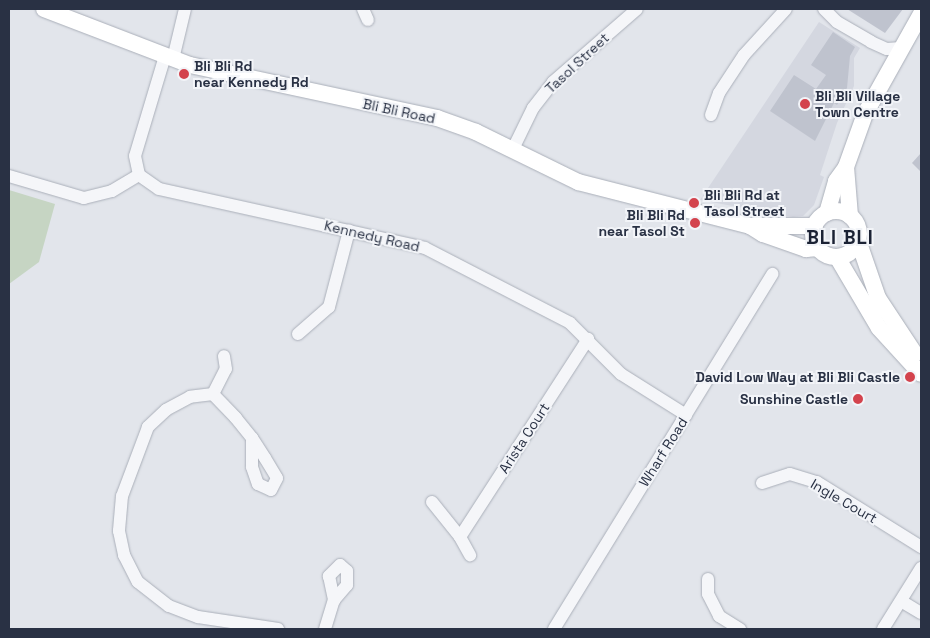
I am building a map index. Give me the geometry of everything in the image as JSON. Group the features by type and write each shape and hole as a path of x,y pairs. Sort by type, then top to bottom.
{"main road":[{"name":"Bli Bli Road","path":"44,9 169,57 238,77 437,118 476,132 512,151 587,184 750,226 815,226"},
{"path":"921,14 865,114 846,167 836,181 827,214 815,226 814,241 818,248 837,257 879,328 921,374"},
{"path":"846,167 850,216 858,227 858,240 884,309 921,361"},
{"path":"827,214 839,212 850,216"},
{"name":"Bli Bli Road","path":"750,226 763,234 806,249 818,248"},
{"path":"837,257 850,252 858,240"}],"street":[{"path":"9,176 84,198 112,191 139,175 135,156 185,9"},
{"name":"Tasol Street","path":"512,151 534,108 553,82 637,9"},
{"path":"711,115 719,94 744,55 786,9"},
{"path":"824,9 837,22 871,42 888,48 901,48"},
{"name":"Kennedy Road","path":"139,175 159,189 425,248 570,323 622,374 686,414"},
{"path":"298,334 329,307 348,231"},
{"name":"Wharf Road","path":"554,629 772,274"},
{"name":"Arista Court","path":"460,537 588,339"},
{"path":"213,394 226,369 224,356"},
{"path":"213,394 252,438"},
{"path":"213,394 190,397 166,410 148,427 122,496 118,531 124,555 138,582 169,606 224,625 278,629"},
{"name":"Ingle Court","path":"762,483 790,474 817,482 921,547"},
{"path":"432,502 460,537 470,555"},
{"path":"883,629 921,568"},
{"path":"708,579 708,594 719,616 740,629"},
{"path":"325,629 334,600"},
{"path":"901,600 921,613"}],"shaded area":[{"path":"819,22 860,48 854,58 854,86 837,123 820,175 824,177 814,205 803,216 793,217 700,200"}],"green space":[{"path":"9,190 55,204 39,262 9,284"}],"building":[{"path":"847,9 903,9 885,33"},
{"path":"833,32 855,47 850,56 847,88 837,105 834,103 815,141 770,111 794,75 816,89 826,75 811,65"},
{"path":"921,153 921,172 912,163"}],"place":[{"name":"Bli Bli Rd near Kennedy Rd","path":"184,74"},
{"name":"Bli Bli Village Town Centre","path":"805,104"},
{"name":"Bli Bli Rd at Tasol Street","path":"694,203"},
{"name":"Bli Bli Rd near Tasol St","path":"695,223"},
{"name":"David Low Way at Bli Bli Castle","path":"910,377"},
{"name":"Sunshine Castle","path":"858,399"}],"district":[{"name":"BLI BLI","path":"840,238"}]}
